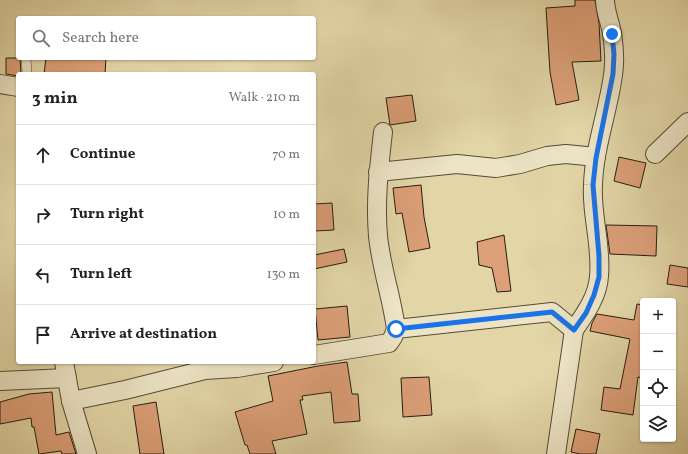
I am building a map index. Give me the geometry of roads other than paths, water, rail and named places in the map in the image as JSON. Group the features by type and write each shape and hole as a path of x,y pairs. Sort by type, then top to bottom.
{"street":[{"path":"556,454 574,330 586,313 594,295 599,277 599,256 593,185 596,158 613,74 614,54 612,34 605,0"},
{"path":"0,84 16,87"},
{"path":"655,154 688,122"},
{"path":"316,355 388,343 393,337 396,329 378,238 376,205 383,132"},
{"path":"378,172 457,164 496,168 520,164 547,156 566,154 596,158"},
{"path":"396,329 552,312 574,330"},
{"path":"71,401 125,390 205,370 249,364"},
{"path":"0,381 66,370 71,401 87,454"}],"lane":[{"path":"26,60 27,72"}]}
